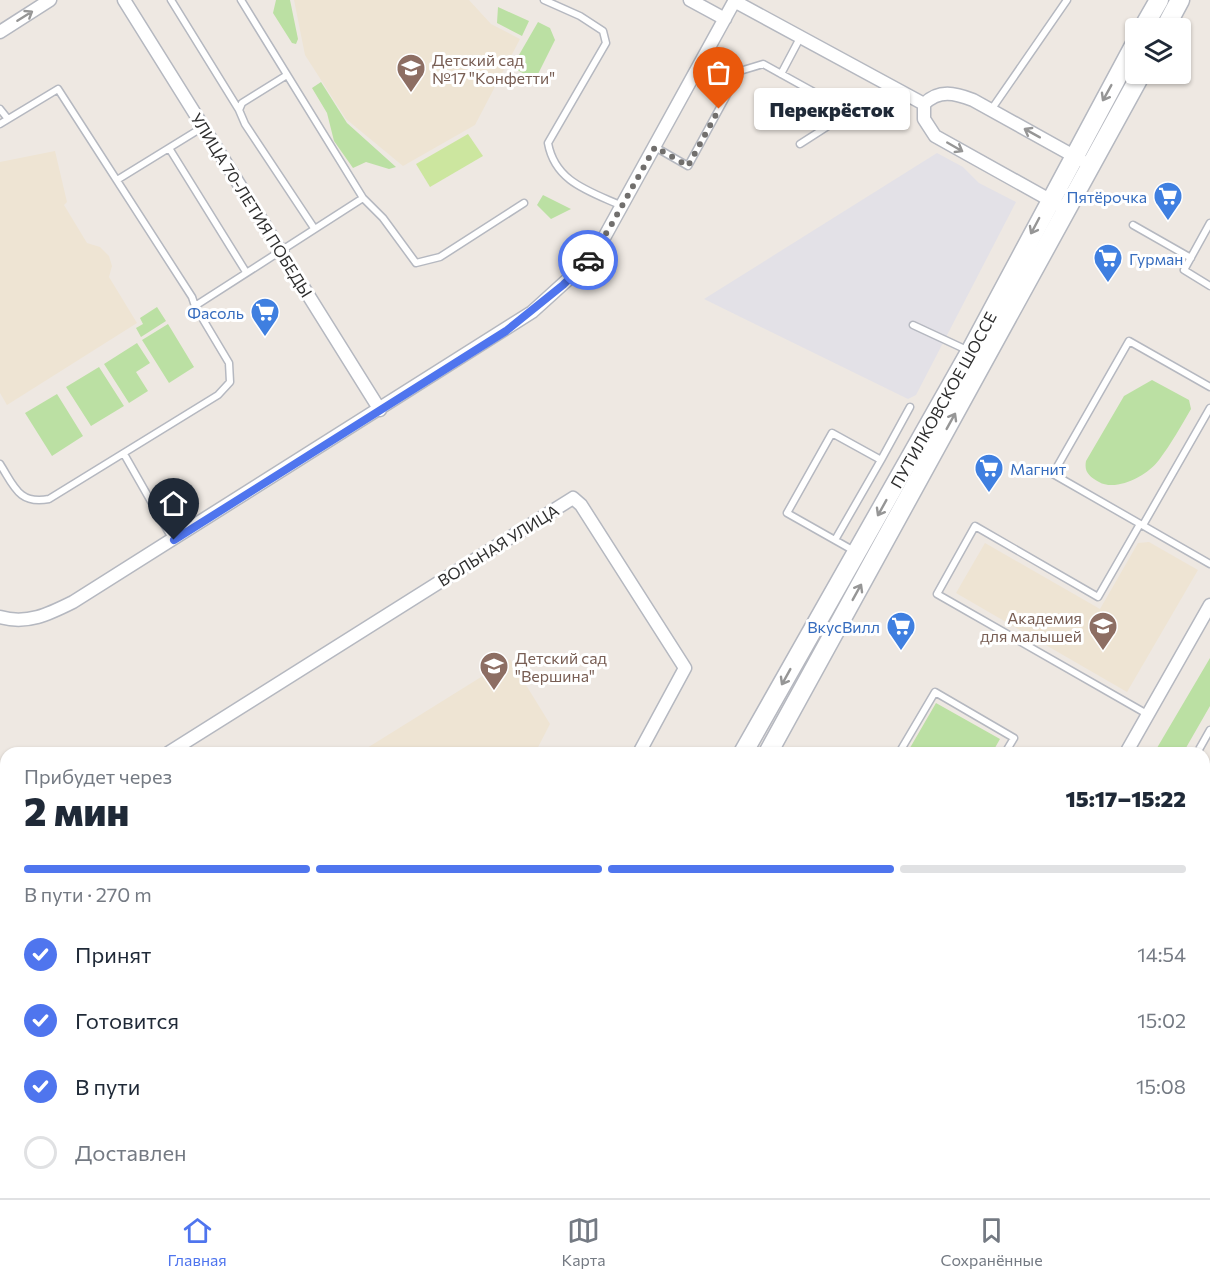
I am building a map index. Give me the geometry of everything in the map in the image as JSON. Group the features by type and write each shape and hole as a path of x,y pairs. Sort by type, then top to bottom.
{"main road":[{"path":"1149,18 1159,0"},
{"path":"1170,18 1180,0"},
{"name":"ПУТИЛКОВСКОЕ ШОССЕ","path":"746,747 970,352 1049,200 1125,62"},
{"name":"ПУТИЛКОВСКОЕ ШОССЕ","path":"771,747 1136,84"}],"street":[{"path":"0,32 50,0"},
{"name":"УЛИЦА 70-ЛЕТИЯ ПОБЕДЫ","path":"124,0 380,410"},
{"path":"690,0 724,19"},
{"path":"0,617 19,621 46,615 73,602 532,312 585,264 622,206 735,1 924,104"},
{"path":"924,104 936,95 947,93 973,100 1091,165"},
{"path":"924,104 924,119 935,136 1065,209"},
{"name":"ВОЛЬНАЯ УЛИЦА","path":"178,747 573,498 581,505 685,668 642,747"},
{"path":"1129,747 1210,605"}],"lane":[{"path":"171,0 239,110 245,124 314,228"},
{"path":"241,0 358,186 363,198 383,218 416,263 440,257 524,203"},
{"path":"544,0 580,16 603,31 606,43 548,143 551,160 564,176 622,206"},
{"path":"991,110 1067,0"},
{"path":"781,74 801,37"},
{"path":"655,147 688,166 740,71 763,64 839,106 839,119 800,144"},
{"path":"239,110 242,103 287,75"},
{"path":"0,124 58,89 192,297 229,363 230,382 218,395 124,454 62,492 36,502 26,499 17,492 0,464"},
{"path":"0,109 8,119"},
{"path":"117,180 203,127"},
{"path":"169,148 246,272"},
{"path":"195,306 363,198"},
{"path":"1210,224 1184,270 1210,286"},
{"path":"1133,225 1191,258"},
{"path":"913,325 970,352"},
{"path":"1210,387 1129,341 1053,474 1210,564"},
{"path":"835,540 910,407"},
{"path":"1147,714 937,594 975,526 1098,597 1210,408"},
{"path":"856,552 787,513 832,433 881,460"},
{"path":"124,454 174,540"},
{"path":"903,747 935,692 1014,738 1009,747"},
{"path":"1200,747 1210,730"}],"shaded area":[{"name":"Детский сад №17 \"Конфетти\"","path":"294,0 469,0 491,24 520,39 475,125 403,166 346,119 305,55"},
{"path":"55,151 67,202 64,205 87,243 100,247 109,256 112,266 109,277 137,323 7,405 0,393 0,162"},
{"path":"937,153 963,167 979,183 1016,202 916,395 908,399 704,299"},
{"name":"Академия для малышей","path":"1149,542 1198,570 1127,692 956,593 985,543 1100,609 1138,543"},
{"name":"Детский сад \"Вершина\"","path":"510,659 550,724 538,747 369,747"}],"green space":[{"path":"276,0 290,0 298,39 296,44 292,43 273,13"},
{"path":"498,7 529,21 522,36 497,23"},
{"path":"538,22 550,28 555,40 535,80 512,67"},
{"path":"321,82 347,123 396,167 389,169 366,162 353,168 334,141 327,113 312,88"},
{"path":"468,134 483,156 430,187 416,164"},
{"path":"543,195 571,209 551,219 537,205"},
{"path":"157,307 166,321 141,337 136,328 143,324 140,318"},
{"path":"168,324 194,367 169,383 142,340"},
{"path":"137,343 150,363 136,372 148,391 129,403 104,364"},
{"path":"99,367 124,406 91,426 66,387"},
{"path":"1152,380 1189,400 1191,409 1163,454 1147,472 1122,484 1106,485 1099,482 1088,473 1086,461 1124,396"},
{"path":"57,394 83,436 52,456 25,413"},
{"path":"1210,658 1210,706 1186,747 1158,747"},
{"path":"936,703 1000,739 995,747 910,747"}],"way so far":[{"path":"588,260 609,229 655,147 688,166 719,109"}],"place":[{"name":"Детский сад №17 \"Конфетти\"","path":"411,94"},
{"name":"Перекрёсток","path":"719,109"},
{"name":"Пятёрочка","path":"1168,222"},
{"name":"Гурман","path":"1108,284"},
{"name":"Фасоль","path":"265,338"},
{"name":"Магнит","path":"989,494"},
{"name":"ВкусВилл","path":"901,652"},
{"name":"Академия для малышей","path":"1103,652"},
{"name":"Детский сад \"Вершина\"","path":"494,692"}],"route":[{"path":"174,540 506,331 532,312 588,260"}]}
